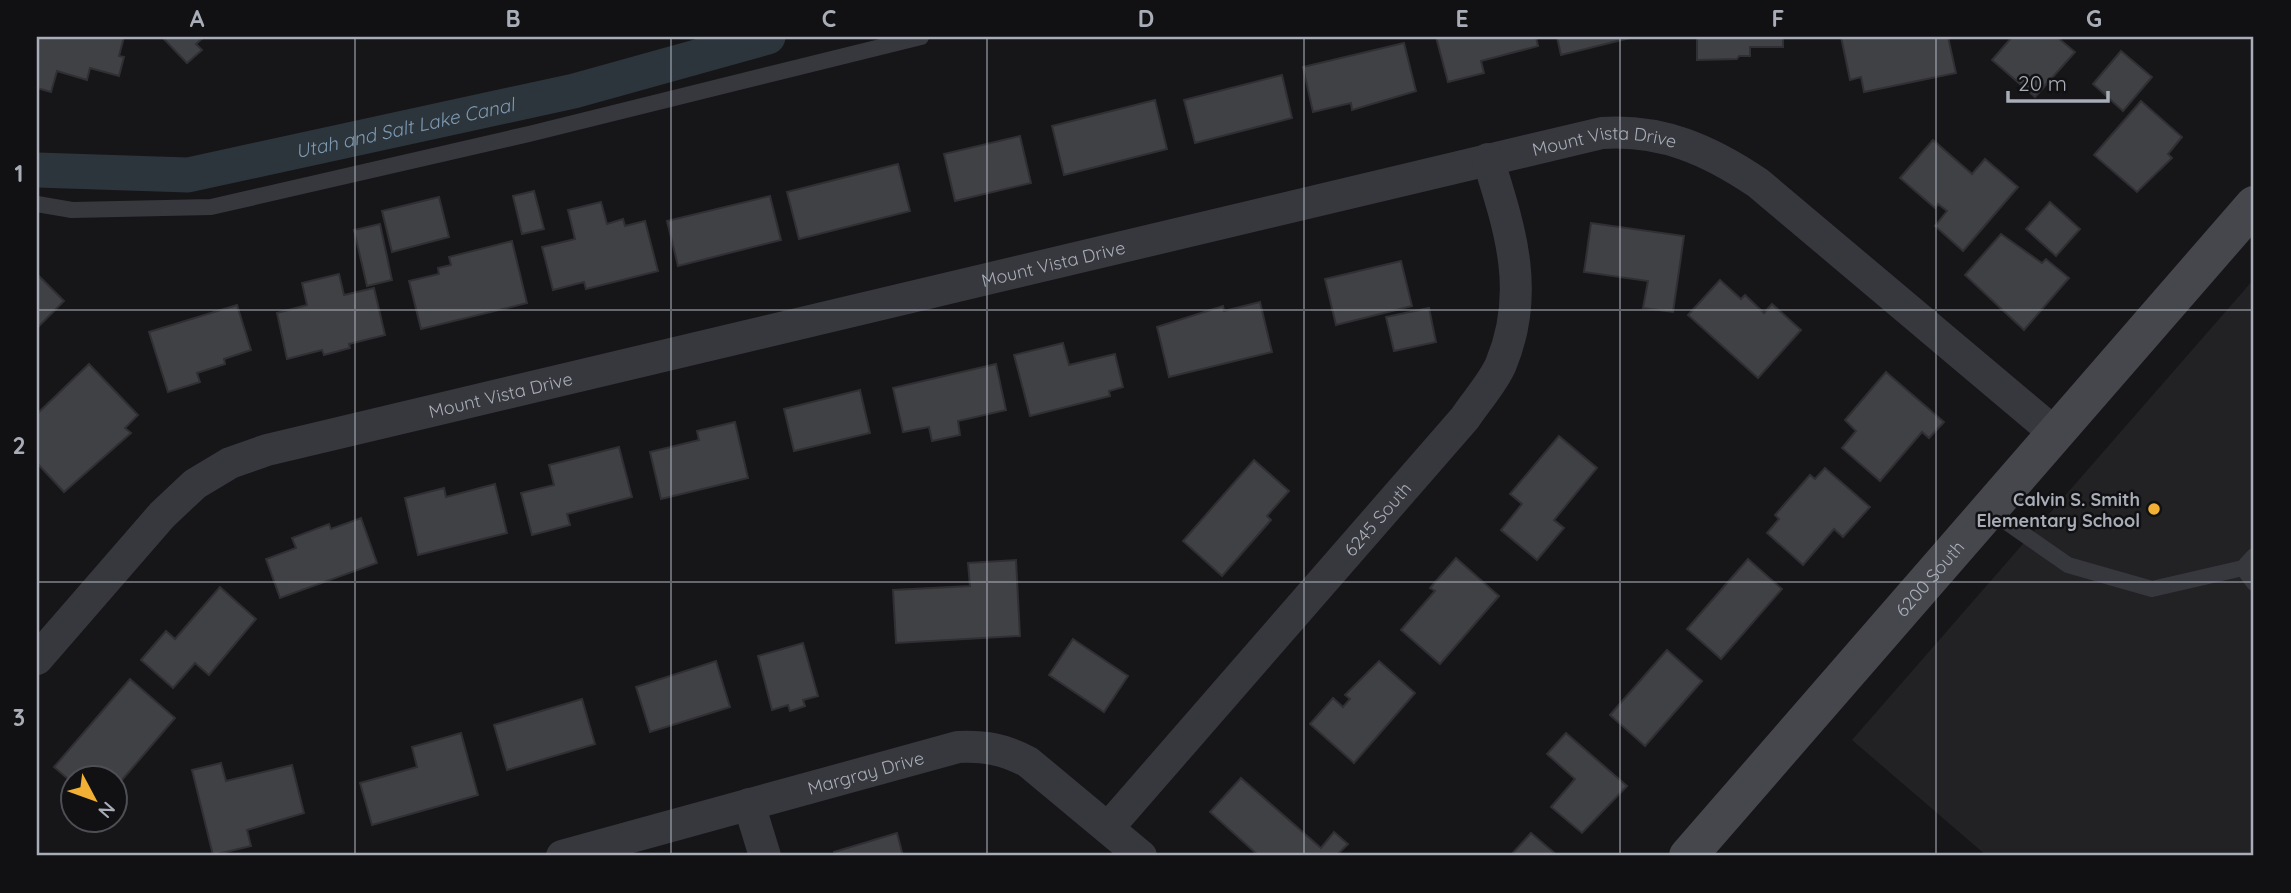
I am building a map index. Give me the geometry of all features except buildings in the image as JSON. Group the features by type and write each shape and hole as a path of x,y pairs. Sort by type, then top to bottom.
{"main road":[{"name":"6200 South","path":"1688,856 2254,205"}],"street":[{"name":"Mount Vista Drive","path":"37,659 162,515 195,484 230,463 267,450 1602,133 1637,131 1682,143 1723,159 1758,183 2001,391 2056,434"},
{"name":"6245 South","path":"1108,828 1465,418 1500,366 1511,332 1516,297 1516,265 1511,233 1488,159"},
{"name":"Margray Drive","path":"562,856 958,747 984,746 1008,751 1028,762 1141,856"},
{"path":"748,804 765,856"}],"lane":[{"path":"37,204 72,210 211,207 529,134 921,37"},
{"path":"1989,510 2068,565 2152,589 2248,562 2254,583"}],"shaded area":[{"name":"Calvin S. Smith Elementary School","path":"2254,279 2254,856 1987,856 1852,740"}],"waterway":[{"name":"Utah and Salt Lake Canal","path":"37,170 188,175 574,91 768,37"}],"place":[{"name":"Calvin S. Smith Elementary School","path":"2154,509"}]}
